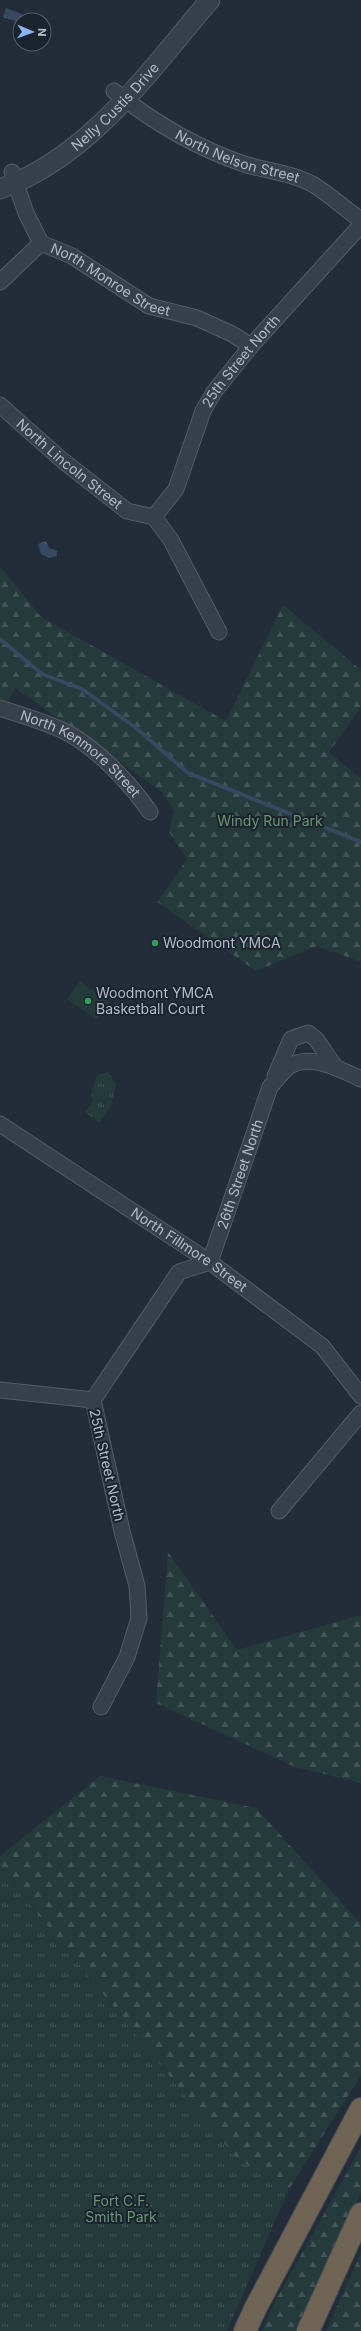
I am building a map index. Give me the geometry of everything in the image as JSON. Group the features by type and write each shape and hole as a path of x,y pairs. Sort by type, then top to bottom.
{"highway":[{"path":"245,2331 255,2309 361,2109"},
{"path":"308,2331 361,2214"}],"street":[{"name":"Nelly Custis Drive","path":"7,180 72,149 97,128 119,95 194,0"},
{"name":"Nelly Custis Drive","path":"119,95 210,0"},
{"name":"North Nelson Street","path":"119,95 142,113 193,143 244,164 295,177 314,185 361,220"},
{"name":"North Monroe Street","path":"7,180 41,243 72,256 149,306 197,318 232,334 251,346"},
{"name":"25th Street North","path":"154,517 176,489 202,411 214,392 251,346 361,225"},
{"path":"0,282 41,243"},
{"name":"North Lincoln Street","path":"0,405 62,460 127,511 154,517"},
{"path":"154,517 171,540 219,632"},
{"name":"North Kenmore Street","path":"0,708 64,731 85,744 135,790 150,812"},
{"name":"26th Street North","path":"210,1262 270,1087 291,1038 299,1034 308,1033 316,1039 336,1068"},
{"name":"26th Street North","path":"270,1087 290,1066 304,1062 317,1062 336,1068 361,1079"},
{"name":"North Fillmore Street","path":"0,1124 210,1262 322,1346 361,1396"},
{"name":"25th Street North","path":"101,1707 127,1657 139,1618 137,1586 122,1531 93,1400 179,1272 210,1262"},
{"path":"0,1390 93,1400"},
{"path":"279,1511 361,1413"}],"green space":[{"name":"Windy Run Park","path":"0,566 41,617 226,721 283,605 361,670 361,707 329,752 361,779 361,962 317,946 256,971 157,902 187,859 169,832 174,811 162,792 15,688 8,702 0,699"},
{"name":"Woodmont YMCA Basketball Court","path":"80,981 110,1003 97,1020 67,999"},
{"path":"108,1072 116,1084 111,1106 99,1123 85,1112 93,1101 91,1095 97,1075"},
{"path":"168,1552 237,1650 361,1615 361,1783 295,1767 156,1703"},
{"path":"100,1776 256,1808 361,1924 361,2075 289,2189 237,2159 0,1867 0,1856"},
{"name":"Fort C.F. Smith Park","path":"0,1867 237,2159 289,2189 227,2331 0,2331"},
{"path":"361,2147 361,2193 296,2331 262,2331 276,2300"},
{"path":"361,2253 361,2331 326,2331"}],"water":[{"path":"6,8 17,12 12,12 12,20 3,17"},
{"path":"46,541 49,548 57,551 57,556 49,558 41,554 38,544"}],"waterway":[{"path":"0,639 42,674 82,689 136,728 188,773 361,842"}],"place":[{"name":"Woodmont YMCA","path":"155,943"},
{"name":"Woodmont YMCA Basketball Court","path":"88,1001"}]}
